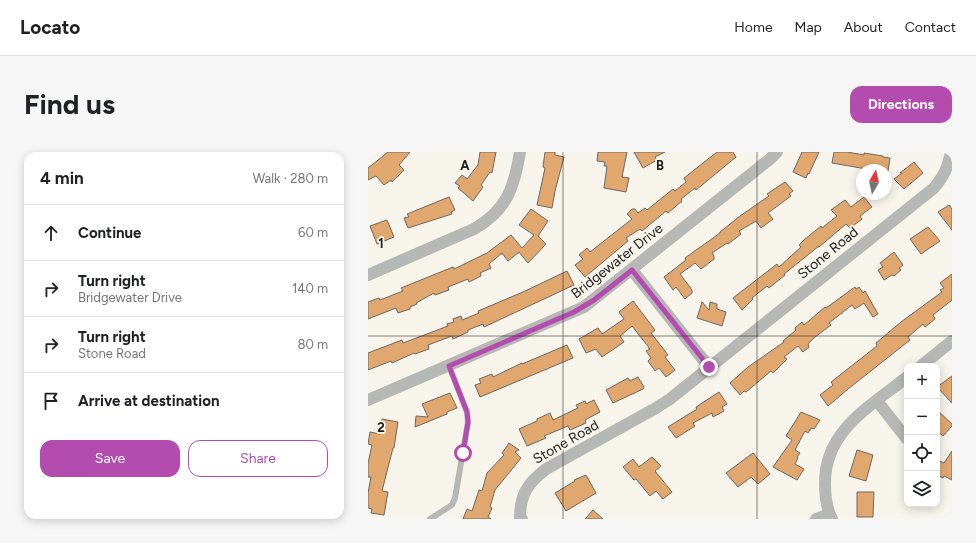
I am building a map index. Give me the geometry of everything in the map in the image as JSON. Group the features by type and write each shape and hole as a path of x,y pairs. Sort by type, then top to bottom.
{"street":[{"path":"368,275 474,229 486,222 495,214 510,193 515,180 520,152"},
{"name":"Bridgewater Drive","path":"368,400 574,312 594,300 777,152"},
{"name":"Stone Road","path":"521,518 520,505 524,492 533,479 546,469 670,399 934,188 948,165 950,152"},
{"path":"632,270 709,367"},
{"path":"925,363 952,341"},
{"path":"816,519 830,517 825,495 825,475 829,455 838,436 853,419 904,379"},
{"path":"877,401 904,435"}],"lane":[{"path":"430,519 452,505 455,498 468,422 467,412 449,366"}],"building":[{"path":"388,152 410,152 399,165 404,170 392,182 391,180 384,185 376,176 368,180 368,168"},
{"path":"480,152 496,152 492,173 490,172 481,185 483,187 473,201 458,188 460,186 455,183 462,175 467,179 478,165"},
{"path":"545,152 555,152 555,155 564,157 552,208 537,205 545,168 543,167"},
{"path":"598,152 627,152 622,177 629,178 626,192 604,188 607,166 604,166 605,162 597,161"},
{"path":"634,152 665,152 655,157 657,160 643,168"},
{"path":"717,152 733,152 736,157 696,190 695,188 681,199 682,201 668,213 666,211 642,231 640,229 626,238 628,241 585,277 575,265 583,259 579,255 587,248 590,252 632,219 627,214 632,209 635,209 638,213 645,208 647,210 673,189 675,191 686,182 684,178"},
{"path":"802,152 819,152 806,178 793,172"},
{"path":"834,152 847,152 864,155 864,153 890,158 889,164 856,164 856,167 832,163"},
{"path":"914,162 923,173 904,189 894,179"},
{"path":"785,182 793,191 789,194 791,196 768,213 773,219 761,228 756,221 739,231 741,234 728,244 727,243 712,253 714,259 701,269 695,263 680,274 692,290 692,293 685,299 676,287 673,290 664,277 686,260 685,258 769,196 767,194"},
{"path":"449,197 455,210 451,212 452,214 408,228 404,218 409,217 407,214"},
{"path":"845,200 851,207 860,200 866,200 872,207 860,216 862,219 850,228 846,224 769,288 767,286 752,298 753,299 742,310 733,298 777,264 779,267 801,247 799,245 804,240 821,226 822,228 837,216 831,210"},
{"path":"949,205 952,209 952,230 938,212"},
{"path":"531,209 548,221 538,236 546,244 528,263 519,252 508,261 502,253 489,264 491,268 480,273 481,276 469,282 468,279 448,287 449,290 435,295 434,293 410,307 410,309 398,313 396,308 368,319 368,302 379,298 380,300 403,291 401,288 453,267 454,269 487,253 511,235 522,248 534,235 519,225"},
{"path":"387,220 394,237 377,244 370,226"},
{"path":"928,227 940,241 921,254 910,239"},
{"path":"894,252 903,265 899,268 901,270 894,276 892,275 884,280 878,270 883,267 880,263"},
{"path":"567,271 574,285 484,327 483,324 468,330 468,332 453,339 452,336 428,345 429,349 368,370 368,353 402,340 403,343 448,326 447,324 454,322 453,319 461,316 462,320 479,313 478,311"},
{"path":"952,274 952,300 933,315 935,319 925,327 923,324 908,337 910,340 828,406 820,395 833,385 831,382 877,346 876,343 901,322 942,292 940,290 944,288 940,283"},
{"path":"855,287 856,289 859,287 863,293 865,291 878,314 873,317 864,303 855,309 852,305 829,323 831,325 815,337 808,344 809,347 803,352 798,346 784,357 787,359 773,373 771,371 746,392 744,391 740,395 730,383 748,367 784,342 783,341 796,330 795,328 802,322 804,325 825,307 826,308"},
{"path":"633,301 655,330 651,333 668,355 665,357 675,370 666,377 659,368 655,371 648,361 651,358 646,351 650,349 632,326 620,336 624,342 602,357 596,349 586,353 579,339 598,328 602,334 624,319 619,312"},
{"path":"702,302 709,310 710,302 717,304 717,309 726,312 722,326 697,318"},
{"path":"567,345 573,358 480,397 475,385 481,383 479,379 492,374 493,377 522,363"},
{"path":"952,376 952,403 940,390 940,385"},
{"path":"638,377 644,387 643,389 613,403 606,390 628,378 630,381"},
{"path":"719,392 727,404 722,407 724,411 713,417 712,413 693,423 695,426 676,438 668,427 697,409 696,407"},
{"path":"450,393 457,408 447,412 447,414 415,427 416,416 428,417 422,404"},
{"path":"594,400 600,412 585,420 586,423 570,430 568,426 544,436 546,438 527,446 519,429 550,413 553,420 578,408 576,405 585,401 586,404"},
{"path":"801,412 820,420 814,429 811,428 808,433 805,431 795,450 800,453 795,464 804,469 797,480 773,467 792,440 786,436"},
{"path":"940,413 952,424 943,436 940,434"},
{"path":"382,419 398,422 394,448 382,491 388,492 384,515 371,513 372,509 368,508 368,493 371,477 368,477 368,463 372,445 368,444 370,432 380,434"},
{"path":"509,443 519,450 515,452 521,458 495,490 490,507 492,508 488,517 491,519 463,519 467,509 472,511 479,490 482,491 487,473 504,455 502,453"},
{"path":"857,450 873,455 866,481 849,476"},
{"path":"952,451 952,480 944,476 943,478 940,476 940,461 944,463"},
{"path":"753,453 770,474 758,484 751,477 738,487 726,473"},
{"path":"652,457 661,466 655,471 672,492 663,499 656,491 650,496 636,479 634,480 623,467 633,459 639,467"},
{"path":"586,475 596,493 566,511 555,493 575,481 574,480"},
{"path":"857,492 874,492 873,517 857,517"},
{"path":"593,510 603,519 585,519"}],"route":[{"path":"463,453 468,422 467,412 449,366 584,307 632,270 709,367"}]}
